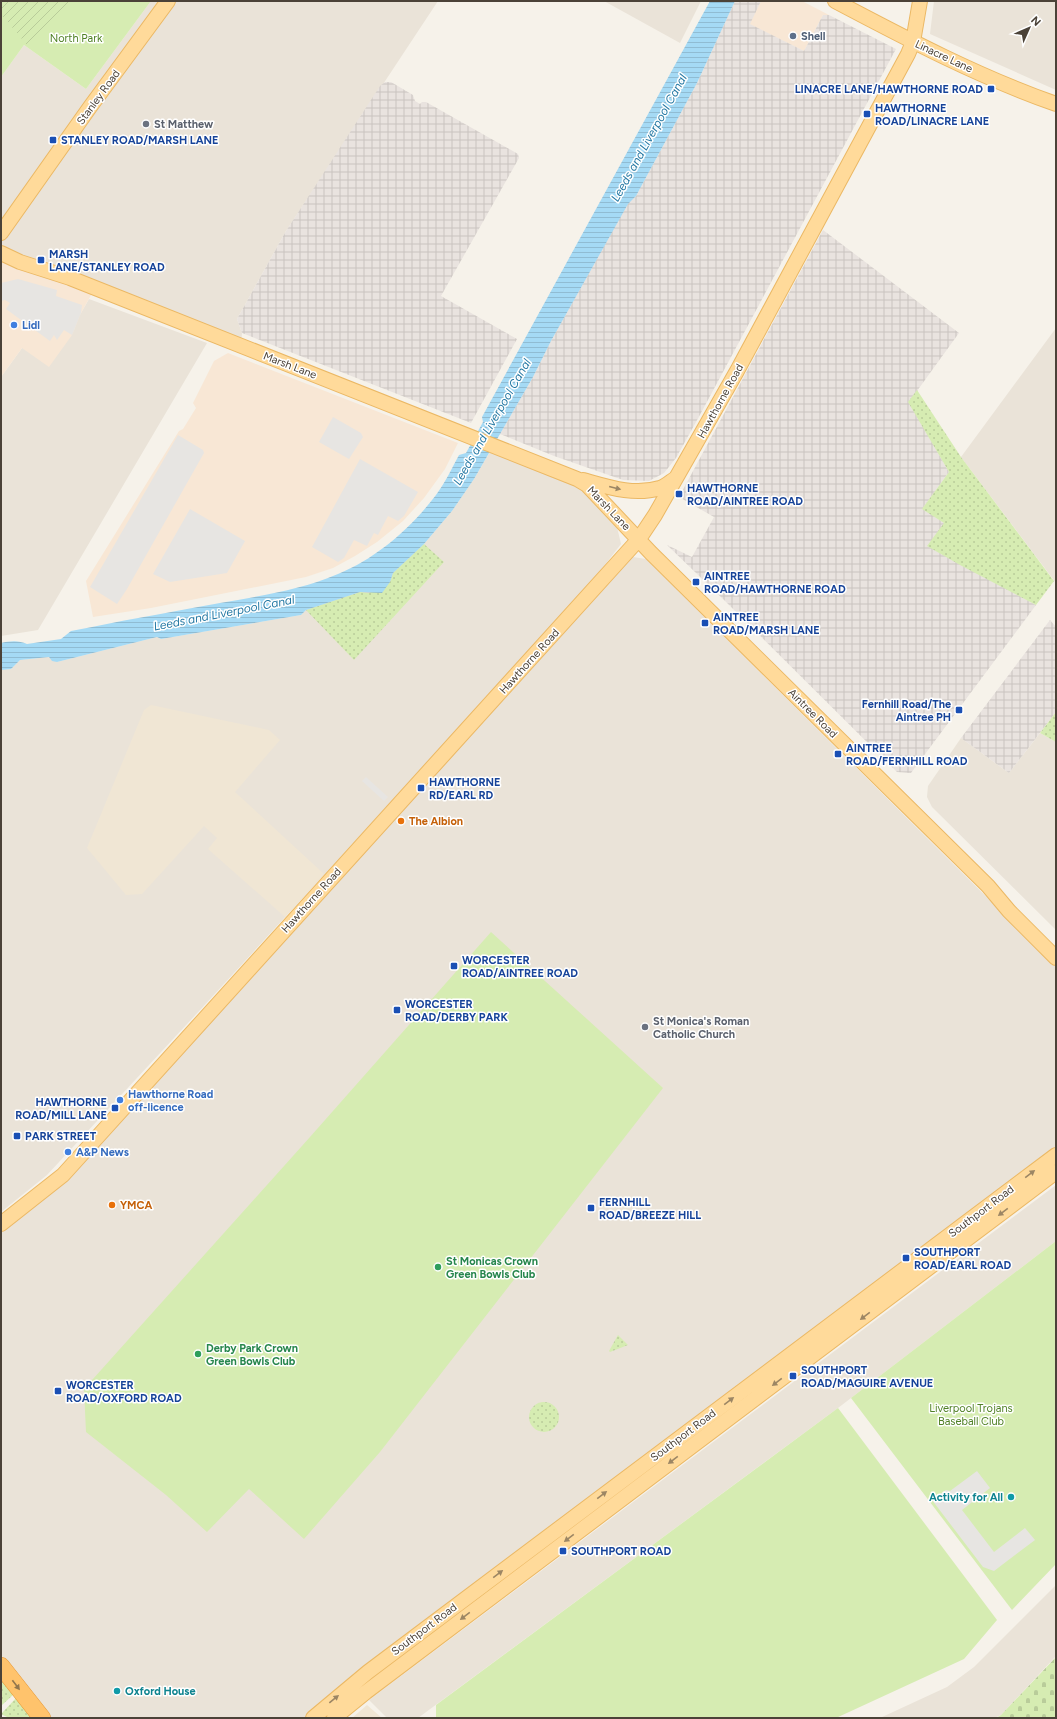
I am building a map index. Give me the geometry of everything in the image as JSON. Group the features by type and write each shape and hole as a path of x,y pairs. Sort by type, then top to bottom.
{"highway":[{"path":"1,1666 42,1718"}],"main road":[{"name":"Stanley Road","path":"1,233 90,106 168,1"},
{"name":"Linacre Lane","path":"835,1 913,42 1023,92 1056,104"},
{"name":"Hawthorne Road","path":"1,1224 63,1175 639,539 676,478 736,372 908,54 913,42 920,1"},
{"name":"Marsh Lane","path":"1,254 20,262 70,278 571,476 621,490 638,492 661,488 676,478"},
{"name":"Marsh Lane","path":"571,476 596,493 639,539"},
{"name":"Aintree Road","path":"639,539 651,553 988,886 1009,911 1056,958"},
{"name":"Aintree Road","path":"988,886 1016,906 1056,946"},
{"name":"Southport Road","path":"313,1718 403,1645 1056,1155"},
{"name":"Southport Road","path":"334,1718 384,1678 1056,1172"}],"shaded area":[{"path":"151,1 438,1 286,231 237,319 242,333 241,346 1,253 1,77 24,45 86,89"},
{"path":"604,1 701,1 680,43"},
{"path":"735,1 761,1 750,24 804,51 823,15 829,15 896,49 701,413 676,458 664,473 649,481 623,480 554,456 500,434 533,377 551,341 628,203 636,196 697,83"},
{"name":"Shell","path":"761,1 802,1 829,15 823,15 804,51 749,24"},
{"path":"934,1 1056,1 1056,90 930,34"},
{"path":"385,82 391,82 413,95 415,101 420,104 422,102 426,102 518,154 519,158 441,296 517,339 471,423 242,333 237,319 286,231 380,86"},
{"path":"823,230 959,333 909,402 949,472 923,508 944,523 1011,591 1036,605 911,773 897,772 667,545 692,557 714,517 679,497"},
{"path":"1,253 95,288 81,313 72,335 49,367 22,348 1,377"},
{"path":"18,279 57,290 56,296 82,305 81,313 72,335 64,330 57,340 54,335 50,341 6,309 10,303 5,300 1,301 1,283"},
{"path":"89,299 207,343 38,630 1,636 1,377 22,348 81,313"},
{"path":"1056,328 1056,583 961,457"},
{"path":"228,353 458,443 445,469 424,498 403,521 377,542 333,568 306,577 151,608 93,617 86,581 179,431 183,429 196,408 193,403 214,361"},
{"path":"333,417 361,433 363,437 349,459 319,442"},
{"path":"178,435 203,450 204,453 117,604 90,587"},
{"path":"491,450 576,483 617,527 621,544 587,588 47,1175 1,1212 1,670 11,669 20,660 49,657 57,662 157,637 161,639 301,615 306,610 424,544 452,511 474,479"},
{"path":"360,459 418,492 404,516 398,521 388,516 378,535 374,533 367,546 354,540 344,558 338,562 312,547"},
{"path":"190,509 245,541 227,573 170,582 153,574"},
{"path":"633,557 646,559 1056,966 1056,1149 343,1685 305,1718 51,1718 1,1655 1,1230 70,1175"},
{"path":"1050,620 1056,627 1056,712 1009,773 961,738"},
{"path":"151,705 269,730 280,740 235,792 324,874 285,917 208,849 217,838 204,826 142,894 126,895 87,848 144,710"},
{"path":"1040,733 1056,742 1056,930 932,807 927,797 928,786 961,738 1009,773"},
{"path":"366,777 388,797 384,801 362,781"},
{"path":"1056,1185 1056,1241 838,1408 418,1718 387,1718 369,1700"},
{"path":"977,1471 990,1488 962,1510 994,1552 1025,1528 1035,1540 994,1571 983,1567 932,1500 946,1490 950,1491"},
{"path":"1056,1585 1056,1656 1001,1715 994,1718 880,1718 947,1687 974,1667"},
{"path":"367,1705 382,1718 352,1718"}],"green space":[{"name":"North Park","path":"1,1 151,1 86,89 24,45 1,77"},
{"path":"1,1 70,1 27,45 1,14"},
{"path":"917,390 961,457 1054,581 1036,605 927,546 944,523 922,509 949,472 908,402"},
{"path":"424,544 444,562 354,660 306,610 360,592 369,593 390,582 393,573"},
{"path":"1056,712 1056,742 1040,733"},
{"path":"491,932 663,1088 380,1452 304,1539 249,1489 207,1532 166,1495 86,1432 84,1389"},
{"name":"Liverpool Trojans Baseball Club","path":"1056,1241 1056,1564 1012,1610 851,1398"},
{"path":"618,1335 628,1345 610,1352 609,1351"},
{"path":"544,1402 555,1406 559,1417 555,1428 544,1432 533,1428 529,1417 533,1406"},
{"path":"838,1408 997,1620 964,1659 836,1718 436,1718 436,1705"},
{"path":"1056,1657 1056,1718 996,1718 1001,1715"},
{"path":"1,1676 14,1694 1,1706"},
{"path":"17,1697 33,1718 9,1718 1,1714"}],"water":[{"name":"Leeds and Liverpool Canal","path":"710,1 735,1 697,83 636,196 628,204 551,341 533,377 474,479 452,511 424,544 393,573 390,582 382,593 360,592 306,610 301,615 161,639 157,637 57,662 52,661 49,657 20,660 11,669 1,670 1,643 14,641 27,644 61,639 71,631 265,595 324,580 366,560 380,551 416,519 436,495 459,455 466,453 483,422 482,417"}],"place":[{"name":"Shell","path":"793,36"},
{"name":"LINACRE LANE/HAWTHORNE ROAD","path":"991,89"},
{"name":"HAWTHORNE ROAD/LINACRE LANE","path":"867,114"},
{"name":"St Matthew","path":"146,124"},
{"name":"STANLEY ROAD/MARSH LANE","path":"53,140"},
{"name":"MARSH LANE/STANLEY ROAD","path":"41,260"},
{"name":"Lidl","path":"14,325"},
{"name":"HAWTHORNE ROAD/AINTREE ROAD","path":"679,494"},
{"name":"AINTREE ROAD/HAWTHORNE ROAD","path":"696,582"},
{"name":"AINTREE ROAD/MARSH LANE","path":"705,623"},
{"name":"Fernhill Road/The Aintree PH","path":"959,710"},
{"name":"AINTREE ROAD/FERNHILL ROAD","path":"838,754"},
{"name":"HAWTHORNE RD/EARL RD","path":"421,788"},
{"name":"The Albion","path":"401,821"},
{"name":"WORCESTER ROAD/AINTREE ROAD","path":"454,966"},
{"name":"WORCESTER ROAD/DERBY PARK","path":"397,1010"},
{"name":"St Monica's Roman Catholic Church","path":"645,1027"},
{"name":"Hawthorne Road off-licence","path":"120,1100"},
{"name":"HAWTHORNE ROAD/MILL LANE","path":"115,1108"},
{"name":"PARK STREET","path":"17,1136"},
{"name":"A&P News","path":"68,1152"},
{"name":"YMCA","path":"112,1205"},
{"name":"FERNHILL ROAD/BREEZE HILL","path":"591,1208"},
{"name":"SOUTHPORT ROAD/EARL ROAD","path":"906,1258"},
{"name":"St Monicas Crown Green Bowls Club","path":"438,1267"},
{"name":"Derby Park Crown Green Bowls Club","path":"198,1354"},
{"name":"SOUTHPORT ROAD/MAGUIRE AVENUE","path":"793,1376"},
{"name":"WORCESTER ROAD/OXFORD ROAD","path":"58,1391"},
{"name":"Activity for All","path":"1011,1497"},
{"name":"SOUTHPORT ROAD","path":"563,1551"},
{"name":"Oxford House","path":"117,1691"}]}
